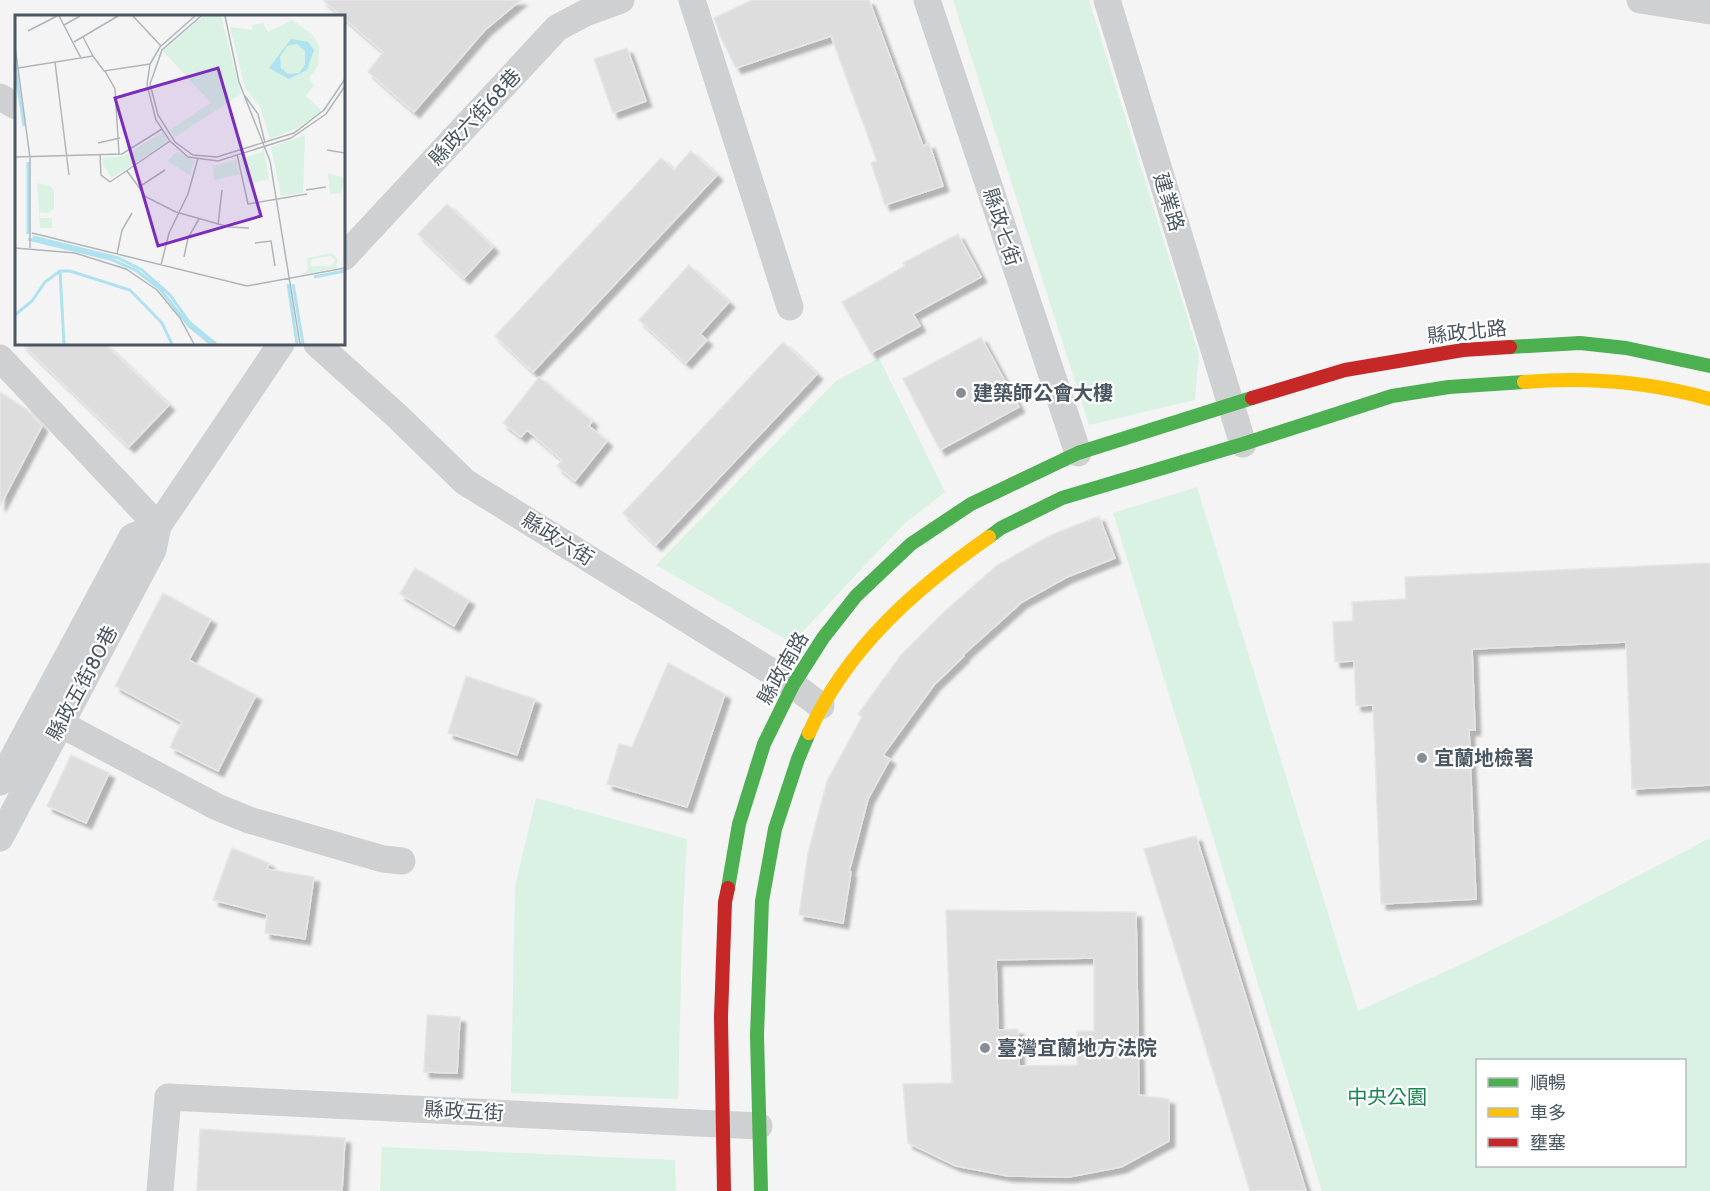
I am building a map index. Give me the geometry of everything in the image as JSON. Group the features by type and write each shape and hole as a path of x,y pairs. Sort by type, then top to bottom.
{"street":[{"name":"縣政六街68巷","path":"345,256 557,28 585,13 621,0"},
{"path":"692,0 790,308"},
{"name":"縣政七街","path":"927,0 1078,453"},
{"name":"建業路","path":"1107,0 1243,444"},
{"path":"1640,0 1710,11"},
{"path":"0,97 15,105"},
{"name":"縣政北路","path":"1232,404 1345,370 1462,350 1580,342 1626,348 1710,366"},
{"name":"縣政五街80巷","path":"0,782 49,718 153,550 158,526 280,345"},
{"name":"縣政六街","path":"317,345 396,415 465,482 793,685 821,706"},
{"path":"0,358 158,526"},
{"path":"761,1191 757,1035 762,901 775,829 798,759 821,706 856,654 906,601 946,567 1001,528 1062,498 1243,444 1392,396 1449,387 1546,380 1610,381 1685,392 1710,399"},
{"name":"縣政南路","path":"724,1191 721,1017 725,902 739,824 764,744 793,685 823,638 856,596 911,544 971,504 1078,453 1232,404"},
{"path":"49,718 217,807 249,820 383,859 402,861"},
{"name":"縣政五街80巷","path":"0,838 49,718"},
{"name":"縣政五街","path":"160,1191 168,1096 759,1126"}],"green space":[{"path":"953,0 1089,0 1199,355 1195,400 1089,425"},
{"path":"879,358 945,492 903,525 792,643 656,565 836,381"},
{"name":"中央公園","path":"1197,487 1358,1011 1563,915 1710,838 1710,1191 1322,1191 1113,513"},
{"path":"536,798 687,839 678,1099 511,1093 515,887"},
{"path":"382,1147 675,1160 676,1191 380,1191"}],"building":[{"path":"323,0 521,0 485,30 414,112 368,72 383,52 345,19 345,15 340,15"},
{"path":"752,0 869,0 923,146 929,143 943,186 885,205 871,163 877,161 831,36 736,68 714,18"},
{"path":"627,48 646,101 613,113 594,59"},
{"path":"691,151 717,175 533,372 495,336 661,158 674,170"},
{"path":"447,204 493,247 464,278 418,234"},
{"path":"958,234 981,277 913,314 920,326 871,353 842,302 905,266 903,263"},
{"path":"689,265 729,302 700,334 707,340 686,363 639,320"},
{"name":"建築師公會大樓","path":"981,337 1019,407 940,450 903,379"},
{"path":"783,342 817,374 656,545 623,513"},
{"path":"23,345 106,345 169,405 129,447"},
{"path":"539,377 592,421 589,426 607,441 575,481 557,466 562,460 527,430 521,437 503,423"},
{"path":"0,392 26,409 42,426 0,506"},
{"path":"1099,516 1115,558 1067,577 1022,602 963,655 934,685 883,755 890,759 868,799 849,872 851,872 843,923 799,915 808,853 827,781 862,717 858,714 901,655 944,612 996,566 1049,536"},
{"name":"宜蘭地檢署","path":"1710,563 1710,785 1632,789 1626,642 1472,649 1475,730 1469,730 1476,899 1381,904 1373,705 1356,706 1354,661 1335,662 1333,622 1353,621 1352,602 1406,599 1405,577"},
{"path":"415,568 469,600 454,626 400,594"},
{"path":"163,593 211,619 189,660 256,695 218,771 170,747 182,722 115,686"},
{"path":"668,663 725,694 687,807 607,784 619,744 632,747"},
{"path":"466,676 535,699 517,755 448,733"},
{"path":"71,755 109,773 86,823 47,806"},
{"path":"1196,836 1306,1191 1250,1191 1144,849"},
{"path":"232,848 269,863 267,869 314,877 305,939 265,933 267,914 213,900"},
{"name":"臺灣宜蘭地方法院","path":"946,910 1136,912 1139,1095 1169,1099 1169,1141 1121,1167 1069,1177 1008,1176 956,1166 908,1143 903,1084 952,1083","holes":["1094,958 1094,1031 1077,1031 1077,1065 1019,1066 1018,1029 998,1030 996,960"]},
{"path":"427,1015 460,1017 457,1073 424,1072"},
{"path":"200,1129 345,1138 342,1191 197,1191"}],"traffic: fast":[{"path":"1510,347 1580,343 1626,348 1710,366"},
{"path":"989,537 1001,528 1062,498 1243,444 1392,396 1449,387 1524,382"},
{"path":"728,888 739,824 764,744 793,685 823,638 856,596 911,544 971,504 1078,453 1252,398"},
{"path":"761,1191 757,1035 762,901 775,829 809,733"}],"traffic: slow":[{"path":"1524,382 1571,380 1618,382 1664,388 1710,399"},
{"path":"809,733 842,674 863,648 910,599 935,577 989,537"}],"traffic: jam":[{"path":"1252,398 1345,370 1463,350 1510,347"},
{"path":"724,1191 721,1017 725,902 728,888"}],"place":[{"name":"建築師公會大樓","path":"961,393"},
{"name":"宜蘭地檢署","path":"1422,758"},
{"name":"臺灣宜蘭地方法院","path":"985,1048"}]}
